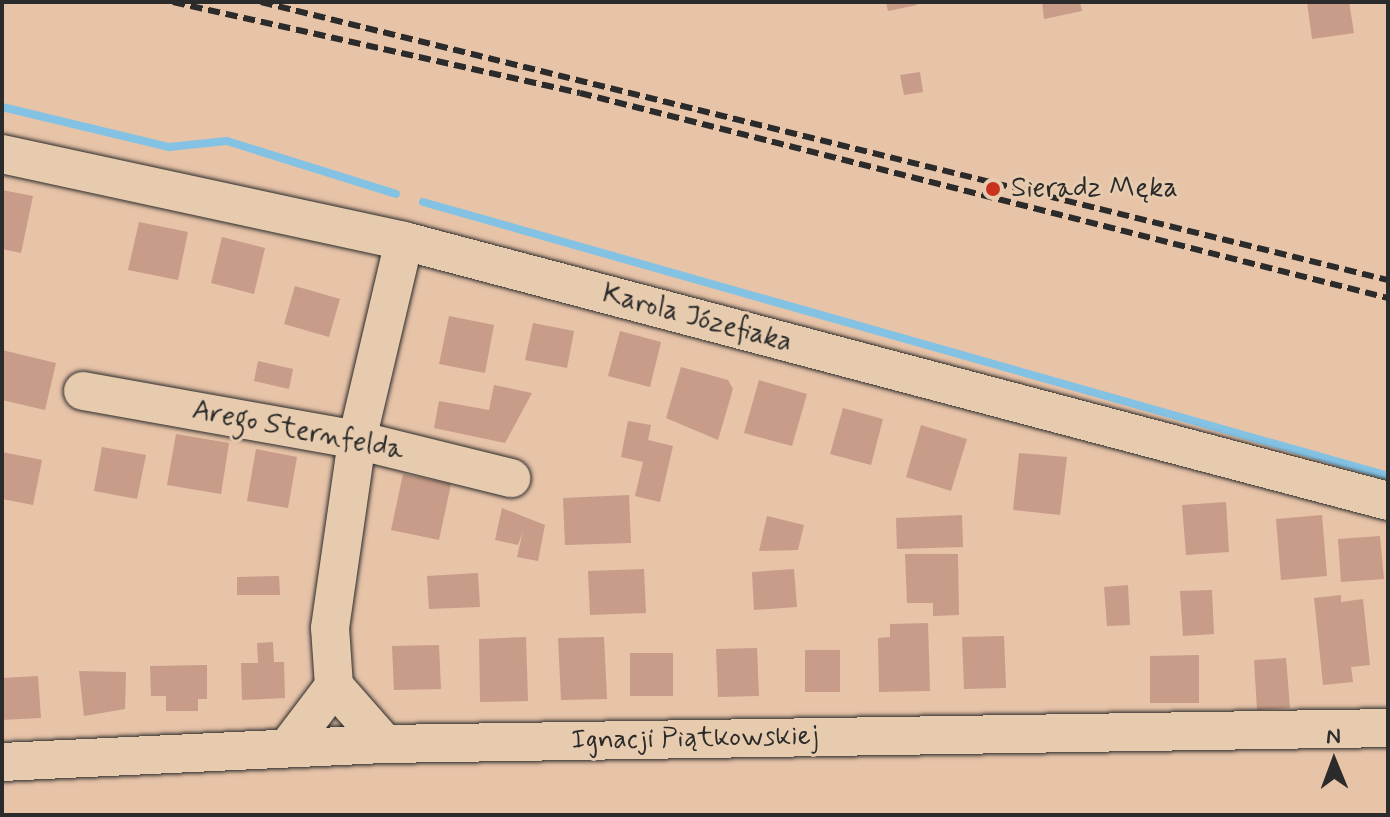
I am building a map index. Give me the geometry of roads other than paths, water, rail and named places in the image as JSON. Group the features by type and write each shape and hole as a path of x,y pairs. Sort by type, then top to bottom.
{"street":[{"name":"Karola Józefiaka","path":"2,154 404,241 1388,501"},
{"path":"385,744 334,686 330,628 357,440 404,241"},
{"name":"Arego Sternfelda","path":"83,391 357,440 511,478"},
{"path":"287,748 334,686"},
{"name":"Ignacji Piątkowskiej","path":"2,762 385,744 1388,728"}],"waterway":[{"path":"2,107 169,147 227,141 396,194"},
{"path":"423,202 1388,476"}],"railway":[{"path":"173,2 580,93 1388,298"},
{"path":"261,2 1388,280"}],"place":[{"name":"Sieradz Męka","path":"993,189"}]}
